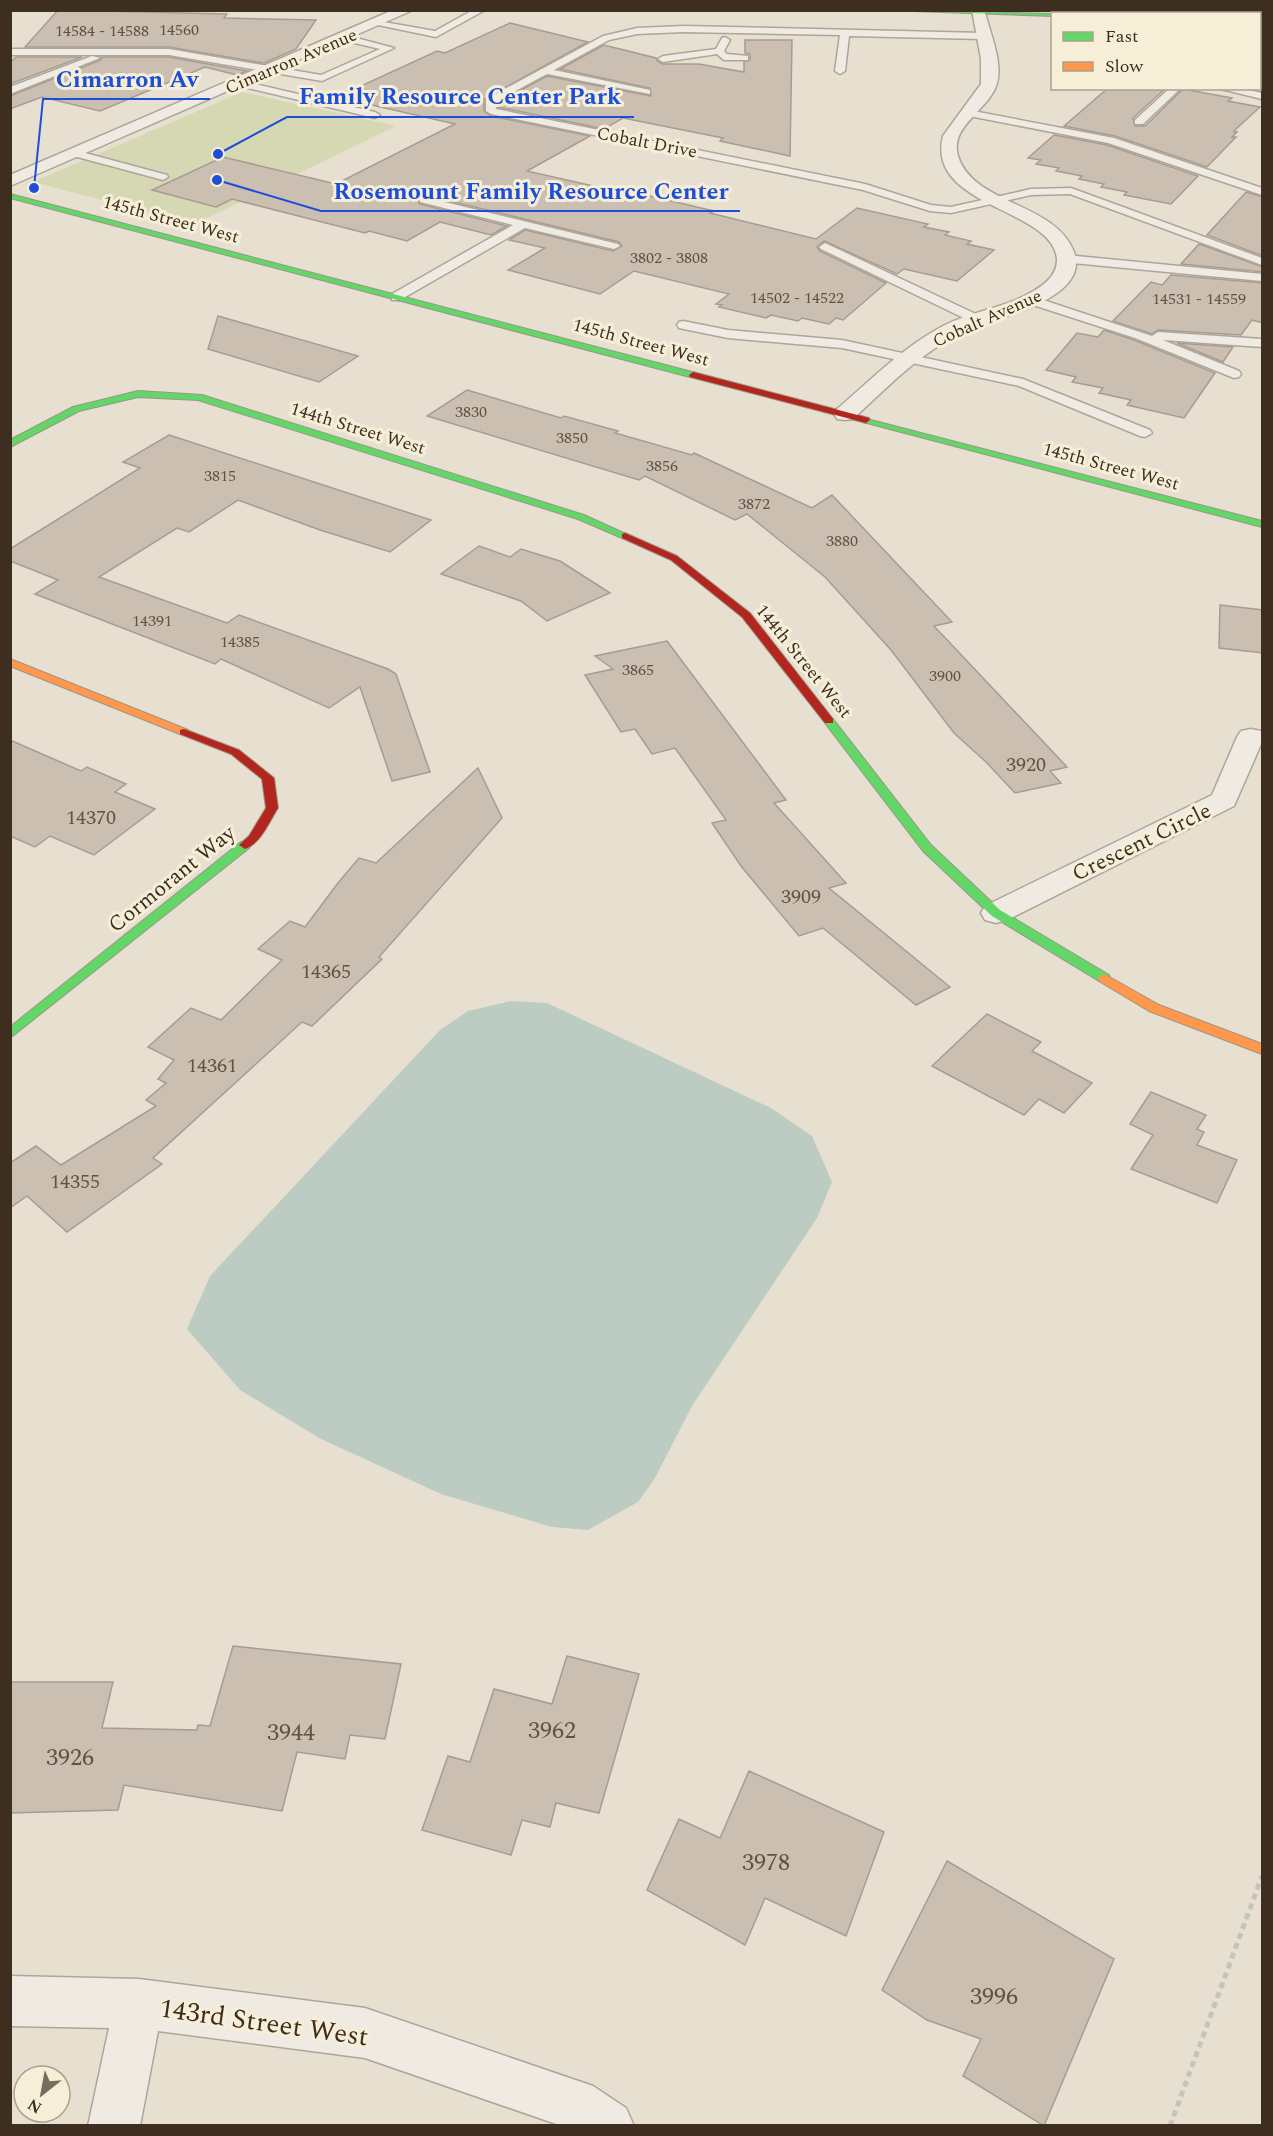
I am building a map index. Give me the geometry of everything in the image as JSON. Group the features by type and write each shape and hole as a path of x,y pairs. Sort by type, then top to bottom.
{"street":[{"name":"Cimarron Avenue","path":"10,181 406,10"},
{"path":"889,10 1051,14"},
{"path":"978,12 990,71 990,83 952,135 949,146 950,157 966,180 992,199 1040,224 1056,237 1065,250 1066,259"},
{"name":"145th Street West","path":"10,196 1263,524"},
{"name":"Cobalt Avenue","path":"845,414 910,357 951,330 1031,300 1050,289 1063,276 1067,264 1066,259"},
{"name":"144th Street West","path":"10,444 76,409 138,394 200,397 581,517 674,558 746,615 927,848 996,913 1154,1008 1263,1049"},
{"name":"Cormorant Way","path":"10,662 235,752 268,778 272,808 254,838 10,1034"},
{"name":"Crescent Circle","path":"996,913 1224,800 1251,737"},
{"name":"143rd Street West","path":"10,2001 139,2004 365,2033 574,2104 608,2126"},
{"path":"114,2126 139,2004"}],"lane":[{"path":"378,24 436,34 481,10"},
{"name":"Cobalt Drive","path":"983,36 637,30 606,38 490,101 491,111 866,187 930,208 951,210 992,199"},
{"path":"719,51 730,30"},
{"path":"840,70 845,33"},
{"path":"10,52 169,52 322,78 389,48 345,38"},
{"path":"719,51 724,57 745,58"},
{"path":"663,59 719,51"},
{"path":"10,91 57,71 109,53"},
{"path":"546,71 646,92"},
{"path":"238,83 375,115"},
{"path":"1139,122 1174,90"},
{"path":"1232,90 1263,96"},
{"path":"968,113 1110,140 1263,192"},
{"path":"74,153 164,177"},
{"path":"992,199 1031,192 1071,191 1263,262"},
{"path":"423,200 614,246"},
{"path":"396,297 525,223"},
{"path":"825,247 976,319"},
{"path":"1066,259 1263,278"},
{"path":"1031,300 1139,335 1234,374"},
{"path":"683,325 728,334 842,344 1023,383 1145,433"},
{"path":"1139,335 1263,344"}],"path":[{"path":"1170,2126 1263,1876"}],"green space":[{"path":"242,92 396,126 195,224 33,182"}],"shaded area":[{"path":"511,1001 547,1003 771,1108 812,1136 832,1182 817,1218 692,1406 655,1478 638,1502 588,1530 552,1527 441,1494 321,1439 240,1390 187,1329 210,1276 440,1030 468,1011"}],"building":[{"path":"58,10 227,14 224,18 316,20 296,49 264,63 169,47 25,47"},
{"path":"510,23 588,42 484,99 484,111 491,116 590,136 527,171 714,211 710,213 816,239 857,208 928,224 924,227 949,232 945,235 971,241 967,244 994,250 957,281 904,269 897,274 824,241 817,247 820,251 886,283 843,320 836,318 829,324 771,315 766,318 719,307 722,305 716,304 729,294 634,271 600,294 508,270 545,248 509,240 525,230 613,251 622,246 619,242 425,195 418,197 419,204 507,226 491,235 440,222 407,241 369,231 365,233 232,199 216,207 152,190 223,157 336,184 455,124 337,97 437,51 445,53"},
{"path":"745,40 792,40 790,156 720,141 723,138 623,118 604,129 498,107 497,103 547,76 651,96 650,88 560,69 604,45 656,58 663,64 699,64 744,72 744,62 750,60 750,54 745,53"},
{"path":"16,57 82,57 10,84 10,63"},
{"path":"102,57 169,57 247,71 237,75 205,67 100,111 42,97 10,109 10,96 101,60"},
{"path":"1106,90 1164,90 1133,118 1135,126 1145,126 1182,90 1232,98 1228,101 1260,107 1236,129 1234,132 1237,132 1232,137 1236,137 1207,167 1115,136 1064,126"},
{"path":"1054,135 1107,145 1198,176 1171,204 1124,195 1127,192 1101,187 1104,184 1079,179 1082,176 1056,171 1059,168 1036,164 1041,160 1028,158"},
{"path":"1246,192 1263,197 1263,256 1207,235"},
{"path":"1199,244 1263,267 1263,272 1181,264"},
{"path":"1171,275 1263,283 1263,323 1252,320 1241,335 1158,330 1152,334 1113,321 1151,282 1162,285"},
{"path":"218,316 358,356 319,382 208,349"},
{"path":"1104,330 1215,373 1184,418 1127,405 1131,400 1099,393 1103,388 1072,382 1076,377 1046,370 1077,333 1098,337"},
{"path":"1177,343 1233,347 1223,362"},
{"path":"467,390 561,418 564,416 618,431 615,433 692,455 694,453 812,508 832,495 952,622 934,626 1067,767 1050,771 1061,783 1015,793 954,733 891,650 825,577 747,514 735,520 645,476 639,480 427,416"},
{"path":"169,435 431,520 390,552 320,530 238,500 189,532 177,528 99,577 227,623 239,615 388,669 396,674 430,772 392,781 360,687 329,708 221,659 215,664 35,594 58,580 10,561 10,549 140,468 123,462"},
{"path":"479,546 510,557 521,549 560,561 610,593 547,621 521,601 441,574"},
{"path":"1220,605 1263,610 1263,653 1219,648"},
{"path":"667,641 786,800 774,803 846,883 829,888 950,987 916,1005 823,928 799,936 741,866 712,823 726,820 675,748 652,754 635,729 621,732 585,675 613,669 595,656"},
{"path":"10,740 81,771 87,767 126,784 115,792 155,809 94,855 50,836 35,847 10,836"},
{"path":"478,768 502,818 379,957 382,959 312,1026 302,1022 153,1158 162,1164 67,1232 27,1196 10,1208 10,1163 36,1146 61,1165 156,1106 146,1100 166,1083 158,1079 174,1060 148,1047 191,1008 221,1020 282,960 258,949 290,921 305,927 359,858 376,863"},
{"path":"987,1014 1041,1042 1032,1051 1092,1083 1064,1113 1039,1099 1024,1115 932,1066"},
{"path":"1151,1092 1206,1115 1197,1129 1204,1132 1197,1145 1237,1160 1217,1203 1131,1169 1153,1135 1130,1124"},
{"path":"233,1646 401,1664 385,1739 350,1735 345,1759 297,1752 282,1811 124,1785 118,1810 10,1813 10,1682 113,1682 102,1728 197,1730 198,1725 210,1726"},
{"path":"567,1656 639,1674 599,1813 556,1803 550,1827 522,1820 511,1855 422,1830 448,1756 470,1762 494,1689 552,1704"},
{"path":"749,1771 884,1832 846,1936 765,1898 745,1945 647,1890 679,1819 720,1838"},
{"path":"947,1861 1114,1959 1044,2126 963,2076 981,2039 927,2020 882,1990"}],"traffic: fast":[{"path":"889,10 1051,14"},
{"path":"10,196 693,375"},
{"path":"10,444 76,409 138,394 199,397 581,517 625,536"},
{"path":"866,420 1262,524"},
{"path":"829,721 927,848 996,913 1104,978"},
{"path":"10,1034 245,845"}],"traffic: slow":[{"path":"10,662 184,732"},
{"path":"1104,978 1154,1008 1262,1049"}],"traffic: jam":[{"path":"693,375 866,420"},
{"path":"625,536 674,558 746,615 829,721"},
{"path":"184,732 235,752 268,778 272,808 253,838 245,845"}],"place":[{"name":"Family Resource Center Park","path":"218,154"},
{"name":"Rosemount Family Resource Center","path":"217,180"},
{"name":"Cimarron Av","path":"34,188"}]}
